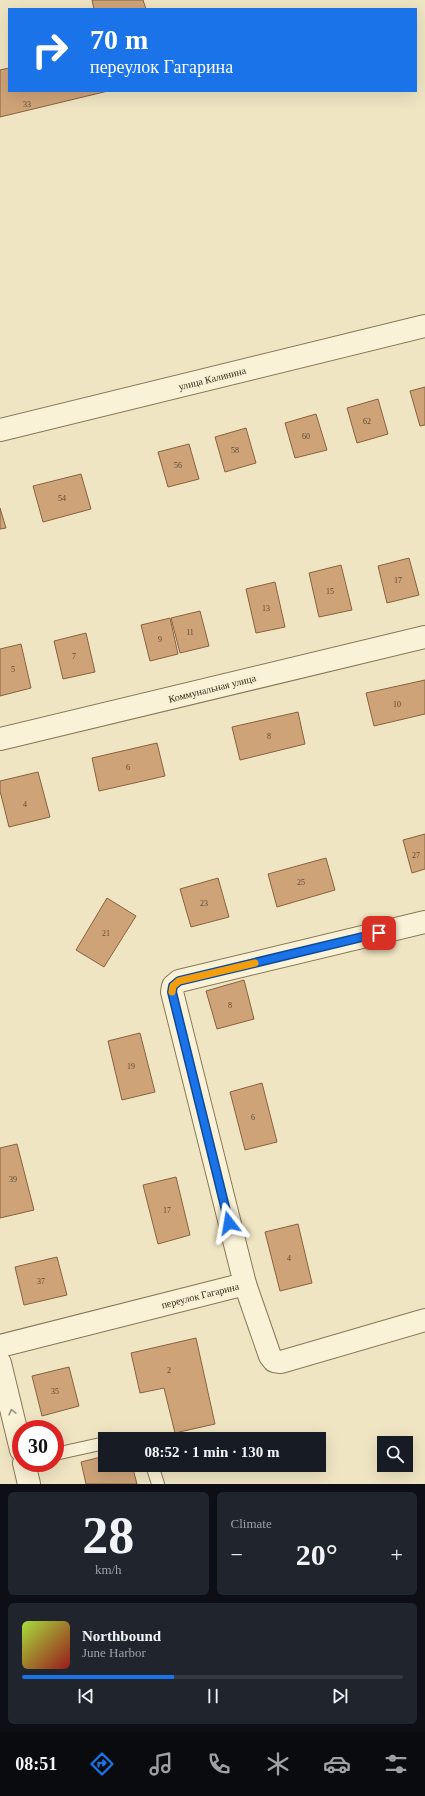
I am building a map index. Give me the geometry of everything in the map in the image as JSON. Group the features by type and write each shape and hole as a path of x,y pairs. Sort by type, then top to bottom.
{"street":[{"name":"улица Калинина","path":"0,430 425,326"},
{"name":"Коммунальная улица","path":"0,739 425,637"},
{"name":"переулок Гагарина","path":"0,1346 245,1284 172,992 173,986 179,981 425,922"},
{"path":"245,1284 270,1356 274,1361 282,1362 425,1320"},
{"path":"0,1363 14,1420"},
{"path":"26,1472 29,1484"}],"lane":[{"path":"64,1452 98,1445"},
{"path":"154,1472 158,1484"}],"building":[{"path":"92,0 143,0 146,8 94,8"},
{"path":"8,68 8,92 104,92 0,117 0,70"},
{"path":"425,387 425,425 420,426 410,391"},
{"path":"378,399 388,434 357,443 347,408"},
{"path":"316,414 327,450 295,458 285,423"},
{"path":"246,428 256,463 225,472 215,437"},
{"path":"189,444 199,479 168,487 158,452"},
{"path":"81,474 91,509 43,522 33,486"},
{"path":"0,508 6,528 0,529"},
{"path":"409,558 419,595 387,603 378,566"},
{"path":"341,565 352,610 319,617 309,573"},
{"path":"275,582 285,627 256,633 246,589"},
{"path":"200,611 209,646 180,653 171,618"},
{"path":"170,618 178,654 150,661 141,625"},
{"path":"86,633 95,672 63,679 54,641"},
{"path":"21,644 31,688 0,696 0,649"},
{"path":"425,680 425,714 374,726 366,693"},
{"path":"298,712 305,744 240,760 232,727"},
{"path":"157,743 165,776 99,791 92,758"},
{"path":"38,772 50,817 9,827 0,791 0,781"},
{"path":"425,834 425,869 412,873 403,840"},
{"path":"326,858 335,890 277,907 268,874"},
{"path":"218,878 229,917 191,927 180,889"},
{"path":"107,898 136,916 104,967 76,950"},
{"path":"244,980 254,1019 217,1029 206,991"},
{"path":"140,1033 155,1092 122,1100 108,1041"},
{"path":"262,1083 277,1142 245,1150 230,1092"},
{"path":"17,1144 34,1210 0,1218 0,1148"},
{"path":"176,1177 190,1235 158,1244 143,1185"},
{"path":"298,1224 312,1283 280,1291 265,1232"},
{"path":"57,1257 67,1295 24,1305 15,1267"},
{"path":"196,1338 215,1424 175,1432 164,1388 140,1393 131,1353"},
{"path":"69,1367 79,1406 42,1416 32,1376"},
{"path":"98,1458 98,1472 134,1472 137,1484 86,1484 81,1462"}],"slow traffic":[{"path":"172,992 173,986 179,981 255,963"}],"route":[{"path":"229,1223 172,992 173,986 179,981 379,933"}]}
